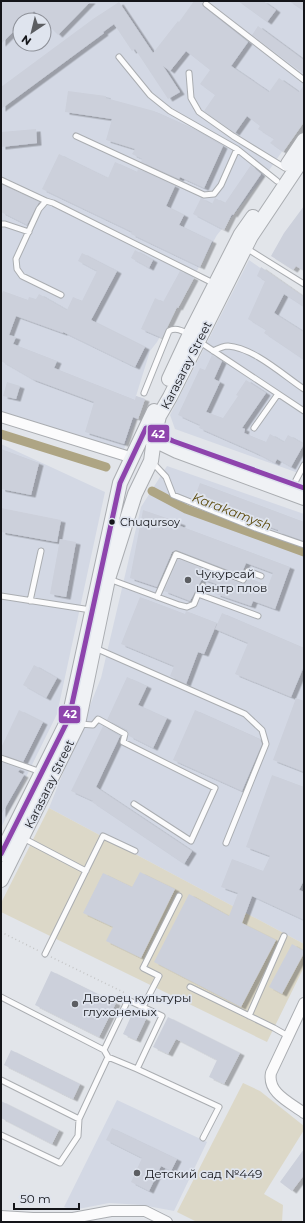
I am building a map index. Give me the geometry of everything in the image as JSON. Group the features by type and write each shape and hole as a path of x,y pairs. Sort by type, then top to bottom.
{"main road":[{"name":"Karasaray Street","path":"1,880 78,724 89,646 92,610 120,484 131,461 149,434 194,338 216,284 241,234 304,140"},
{"name":"Karasaray Street","path":"194,338 252,236 304,157"},
{"name":"Karasaray Street","path":"1,854 69,718 108,579 135,494 148,468 149,434"},
{"path":"149,434 177,451 304,498"},
{"path":"149,434 173,441 299,486"},
{"path":"148,468 177,451"}],"street":[{"path":"1,417 131,461"},
{"path":"304,1003 271,1073 270,1082 276,1093 304,1113"},
{"path":"1,1216 73,1218 111,1211 145,1211 167,1222"}],"lane":[{"path":"206,4 304,80"},
{"path":"119,57 150,95 170,112 237,149 276,181"},
{"path":"189,73 191,98 199,112 233,136 285,168"},
{"path":"76,136 204,195 214,194 221,185 237,149"},
{"path":"1,180 46,202 53,203 216,284"},
{"path":"46,202 39,209 16,260 17,269 22,276 61,295"},
{"path":"1,224 29,232"},
{"path":"246,248 304,284"},
{"path":"144,394 169,331 172,329 178,329 304,410"},
{"path":"213,351 226,346 241,349 254,354 304,389"},
{"path":"254,428 278,394"},
{"path":"299,486 304,465"},
{"path":"148,468 166,478 173,495 258,529 304,545"},
{"path":"30,601 41,551"},
{"path":"157,597 176,554 243,580 248,571 261,576"},
{"path":"108,579 187,607 194,604 203,586"},
{"path":"198,594 258,616"},
{"path":"1,596 92,610"},
{"path":"89,646 245,714 262,730 266,744 226,843"},
{"path":"78,724 93,725 98,719 125,734 123,742 215,788 191,840 134,804"},
{"path":"1,758 42,773"},
{"path":"45,954 103,836 135,851"},
{"path":"22,838 86,871"},
{"path":"144,1005 159,976 143,968 179,896"},
{"path":"250,1016 284,936"},
{"path":"190,988 250,1016 288,1036"},
{"path":"1,997 104,1050 108,1057 219,1107 203,1138"},
{"path":"104,1050 128,1000 144,1005 162,1016 137,1069"},
{"path":"1,1135 60,1163 78,1136 79,1120 108,1057"},
{"path":"1,1080 79,1120"}],"path":[{"path":"1,932 144,1005"}],"shaded area":[{"path":"1,1 304,1 304,120 265,176 217,235 157,342 150,351 136,396 145,399 124,449 1,413"},
{"path":"249,260 304,299 304,475 175,429 170,415"},
{"path":"1,444 105,492 57,714 1,828"},
{"path":"167,466 304,514 304,944 49,808 101,678 141,507"},
{"path":"49,808 304,944 304,967 267,1042 1,912 1,903"},
{"path":"243,1083 260,1091 304,1126 304,1130 264,1194 283,1205 282,1222 197,1222 177,1212"},
{"name":"Детский сад №449","path":"117,1100 207,1142 174,1211 142,1205 109,1203 73,1210 64,1207"}],"building":[{"path":"1,1 91,1 58,35 52,29 52,12 12,12 12,33 1,44"},
{"path":"194,1 203,1 202,4 204,7 248,42 231,66 269,92 279,78 299,92 304,85 304,122 283,152 270,143 274,139 258,129 260,126 247,116 235,133 204,111 215,95 200,84 210,70 186,51 170,71 163,66 180,92 168,99 135,49 132,51 114,24 1,109 1,87 48,52 52,52 52,49 119,2 153,53 178,21 179,22"},
{"path":"238,1 263,1 276,10 267,22"},
{"path":"289,1 304,1 304,11"},
{"path":"258,26 304,60 304,74 252,35"},
{"path":"68,91 106,96 106,98 154,111 196,130 223,146 204,188 180,177 179,179 141,162 142,159 132,154 135,149 106,140 112,119 65,112"},
{"path":"36,129 37,143 1,147 1,132"},
{"path":"59,154 108,178 115,162 137,172 138,169 175,186 166,206 184,215 179,225 212,241 200,267 131,234 132,232 42,189"},
{"path":"251,165 261,174 233,215 232,214 224,230 193,214 201,198 212,204 215,198 225,203"},
{"path":"1,184 39,202 27,225 1,212"},
{"path":"304,206 304,271 296,266 293,270 271,256 284,233"},
{"path":"135,250 153,260 149,268 131,258"},
{"path":"82,253 117,271 91,320 145,347 135,367 63,332 16,316 9,335 16,337 13,344 57,361 54,368 135,400 136,396 145,399 138,419 133,417 124,444 85,432 94,402 32,379 1,361 1,296 3,291 28,300 29,297 36,299 39,294 67,310 73,297 82,301 97,271 78,261"},
{"path":"261,267 304,297 304,307 284,294 274,313 304,332 304,360 264,333 266,330 248,319 265,281 257,276"},
{"path":"180,271 194,278 178,308 177,307 162,338 141,329 155,298 163,302"},
{"path":"212,355 222,361 214,379 220,382 206,412 223,418 238,396 236,395 246,380 266,393 242,428 245,429 244,433 266,442 270,434 284,442 288,435 304,444 291,467 277,459 275,463 199,428 200,425 178,415 200,368 205,370"},
{"path":"7,382 20,386 16,399 3,396"},
{"path":"1,449 39,463 31,495 1,489"},
{"path":"200,483 304,522 304,541 194,499"},
{"path":"1,508 61,520 57,542 1,532"},
{"path":"143,510 181,523 180,526 290,567 275,609 253,601 251,606 216,594 219,585 202,579 190,601 164,591 178,559 242,584 249,578 268,586 273,573 246,563 241,575 176,550 172,552 157,587 130,578"},
{"path":"60,539 76,542 66,597 50,594"},
{"path":"140,597 185,614 186,611 217,623 204,654 198,652 186,684 170,676 174,666 121,644"},
{"path":"222,613 304,648 304,666 291,697 235,674 248,643 215,629"},
{"path":"34,665 57,678 46,698 23,685"},
{"path":"127,677 147,686 138,705 167,718 153,748 129,736 127,730 107,720"},
{"path":"296,698 304,701 304,772 273,760"},
{"path":"19,710 43,722 23,762 1,754 1,748"},
{"path":"195,710 260,739 262,744 242,791 173,760"},
{"path":"103,726 120,736 96,787 192,851 184,864 92,802 93,801 71,791"},
{"path":"1,762 20,769 18,772 24,775 1,815"},
{"path":"272,775 304,787 304,880 299,890 304,892 304,920 252,896 242,923 276,940 241,1007 154,962 189,894 229,916 238,893 221,887 232,859 263,871 270,856 246,847"},
{"path":"140,872 175,889 141,958 106,941 113,927 83,913 103,873 132,887"},
{"path":"292,944 304,951 304,953 282,994 269,987"},
{"path":"51,971 116,1003 99,1037 35,1005"},
{"path":"133,1012 146,1019 136,1040 123,1034"},
{"path":"168,1017 240,1053 224,1084 209,1077 217,1060 176,1039 168,1054 153,1047"},
{"path":"11,1050 80,1084 73,1099 4,1065"},
{"path":"1,1101 59,1130 52,1144 1,1118"},
{"path":"112,1128 177,1159 171,1171 161,1166 149,1191 131,1182 142,1158 106,1140"},
{"path":"304,1149 304,1175 292,1191 280,1182"}],"waterway":[{"name":"Karakamysh","path":"1,434 106,467"},
{"name":"Karakamysh","path":"152,491 186,509 304,552"}],"transit line":[{"name":"42","path":"1,854 69,718 120,483 146,428 173,441 304,488"}],"place":[{"name":"Chuqursoy","path":"112,522"},
{"name":"Чукурсай центр плов","path":"188,580"},
{"name":"Дворец культуры глухонемых","path":"75,1004"},
{"name":"Детский сад №449","path":"137,1173"}]}
